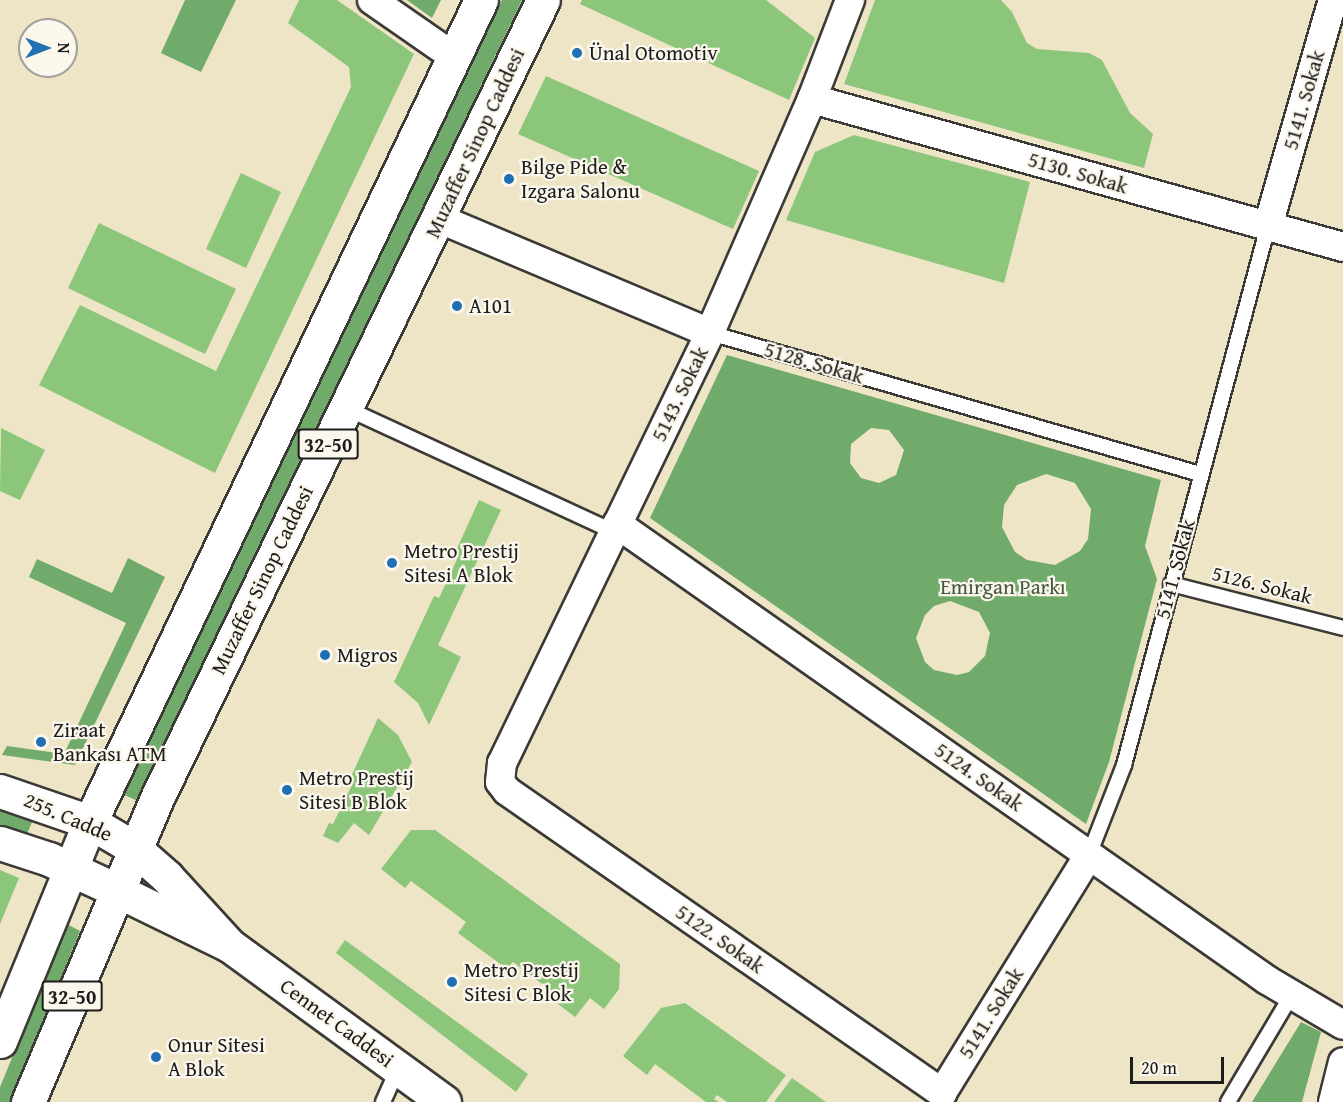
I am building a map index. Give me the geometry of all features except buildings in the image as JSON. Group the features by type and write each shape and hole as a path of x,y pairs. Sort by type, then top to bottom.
{"main road":[{"name":"32-50","path":"0,1041 90,822 481,0"},
{"name":"Muzaffer Sinop Caddesi","path":"28,1102 134,848 346,408 440,219 543,0"},
{"name":"255. Cadde","path":"0,791 90,822 134,848"},
{"path":"0,843 71,868 116,890"},
{"name":"Cennet Caddesi","path":"134,848 167,877 229,945"},
{"name":"Cennet Caddesi","path":"116,890 229,945 444,1102"}],"street":[{"path":"372,0 454,57"},
{"name":"5143. Sokak","path":"500,782 502,763 710,333 812,99 850,0"},
{"name":"5141. Sokak","path":"1268,226 1333,0"},
{"name":"5130. Sokak","path":"812,99 1343,247"},
{"name":"5128. Sokak","path":"440,219 710,333"},
{"name":"5124. Sokak","path":"616,528 1291,996 1343,1025"},
{"name":"5122. Sokak","path":"500,782 507,791 939,1097"},
{"name":"5141. Sokak","path":"939,1097 1089,855"},
{"path":"1333,1102 1343,1062"}],"lane":[{"name":"5141. Sokak","path":"1089,855 1124,765 1268,226"},
{"name":"5128. Sokak","path":"710,333 1200,474"},
{"path":"346,408 616,528"},
{"name":"5126. Sokak","path":"1171,584 1343,628"},
{"path":"1228,1102 1291,996"},
{"path":"383,1102 398,1068"}],"green space":[{"path":"185,0 236,0 201,72 161,53"},
{"path":"299,0 337,0 414,54 215,473 39,385 80,305 216,371 351,87 349,67 288,23"},
{"path":"407,0 441,0 432,18"},
{"path":"502,0 522,0 138,801 122,794"},
{"path":"582,0 766,0 815,38 789,100 580,4"},
{"path":"875,0 1001,0 1012,12 1027,43 1037,49 1089,53 1102,60 1130,113 1153,134 1144,168 844,84"},
{"path":"546,76 759,171 733,229 518,134"},
{"path":"854,135 1030,182 1004,283 786,220 815,152"},
{"path":"241,173 281,192 246,268 206,249"},
{"path":"99,223 236,289 205,354 68,288"},
{"name":"Emirgan Parkı","path":"727,355 1161,480 1145,546 1157,579 1109,762 1086,824 650,518","holes":["871,428 889,430 904,450 896,475 879,483 861,478 850,463 851,444","1046,474 1075,483 1091,509 1088,539 1080,551 1055,565 1027,560 1015,552 1002,527 1004,505 1017,485","950,601 979,612 990,633 985,656 969,672 957,675 934,670 925,662 916,638 925,615 934,606"]},
{"path":"1,428 45,450 20,500 0,491"},
{"path":"479,500 501,510 438,645 461,657 429,725 418,703 394,682 434,596 439,598 459,555 455,553"},
{"path":"128,558 165,577 75,765 2,755 7,746 64,754 126,623 29,577 37,559 112,593"},
{"path":"378,718 398,735 412,762 369,835 354,823 338,843 323,836 329,823 333,824 353,783 349,781"},
{"path":"0,810 33,820 27,834 0,826"},
{"path":"411,830 435,830 620,964 619,989 604,1009 590,998 575,1017 558,1004 562,999 513,962 507,969 458,933 466,922 411,881 405,888 381,869"},
{"path":"0,870 19,878 0,924"},
{"path":"67,924 80,931 10,1102 0,1102 0,1087"},
{"path":"345,940 528,1074 516,1092 336,953"},
{"path":"685,1003 786,1075 766,1102 727,1102 717,1095 714,1099 719,1102 706,1102 655,1064 647,1075 623,1056 661,1008"},
{"path":"1301,1022 1321,1032 1302,1102 1252,1102"},
{"path":"792,1078 826,1102 774,1102"}],"place":[{"name":"Ünal Otomotiv","path":"577,53"},
{"name":"Bilge Pide & Izgara Salonu","path":"509,179"},
{"name":"A101","path":"457,306"},
{"name":"Metro Prestij Sitesi A Blok","path":"392,563"},
{"name":"Migros","path":"325,655"},
{"name":"Ziraat Bankası ATM","path":"41,742"},
{"name":"Metro Prestij Sitesi B Blok","path":"287,790"},
{"name":"Metro Prestij Sitesi C Blok","path":"452,982"},
{"name":"Onur Sitesi A Blok","path":"156,1057"}]}
